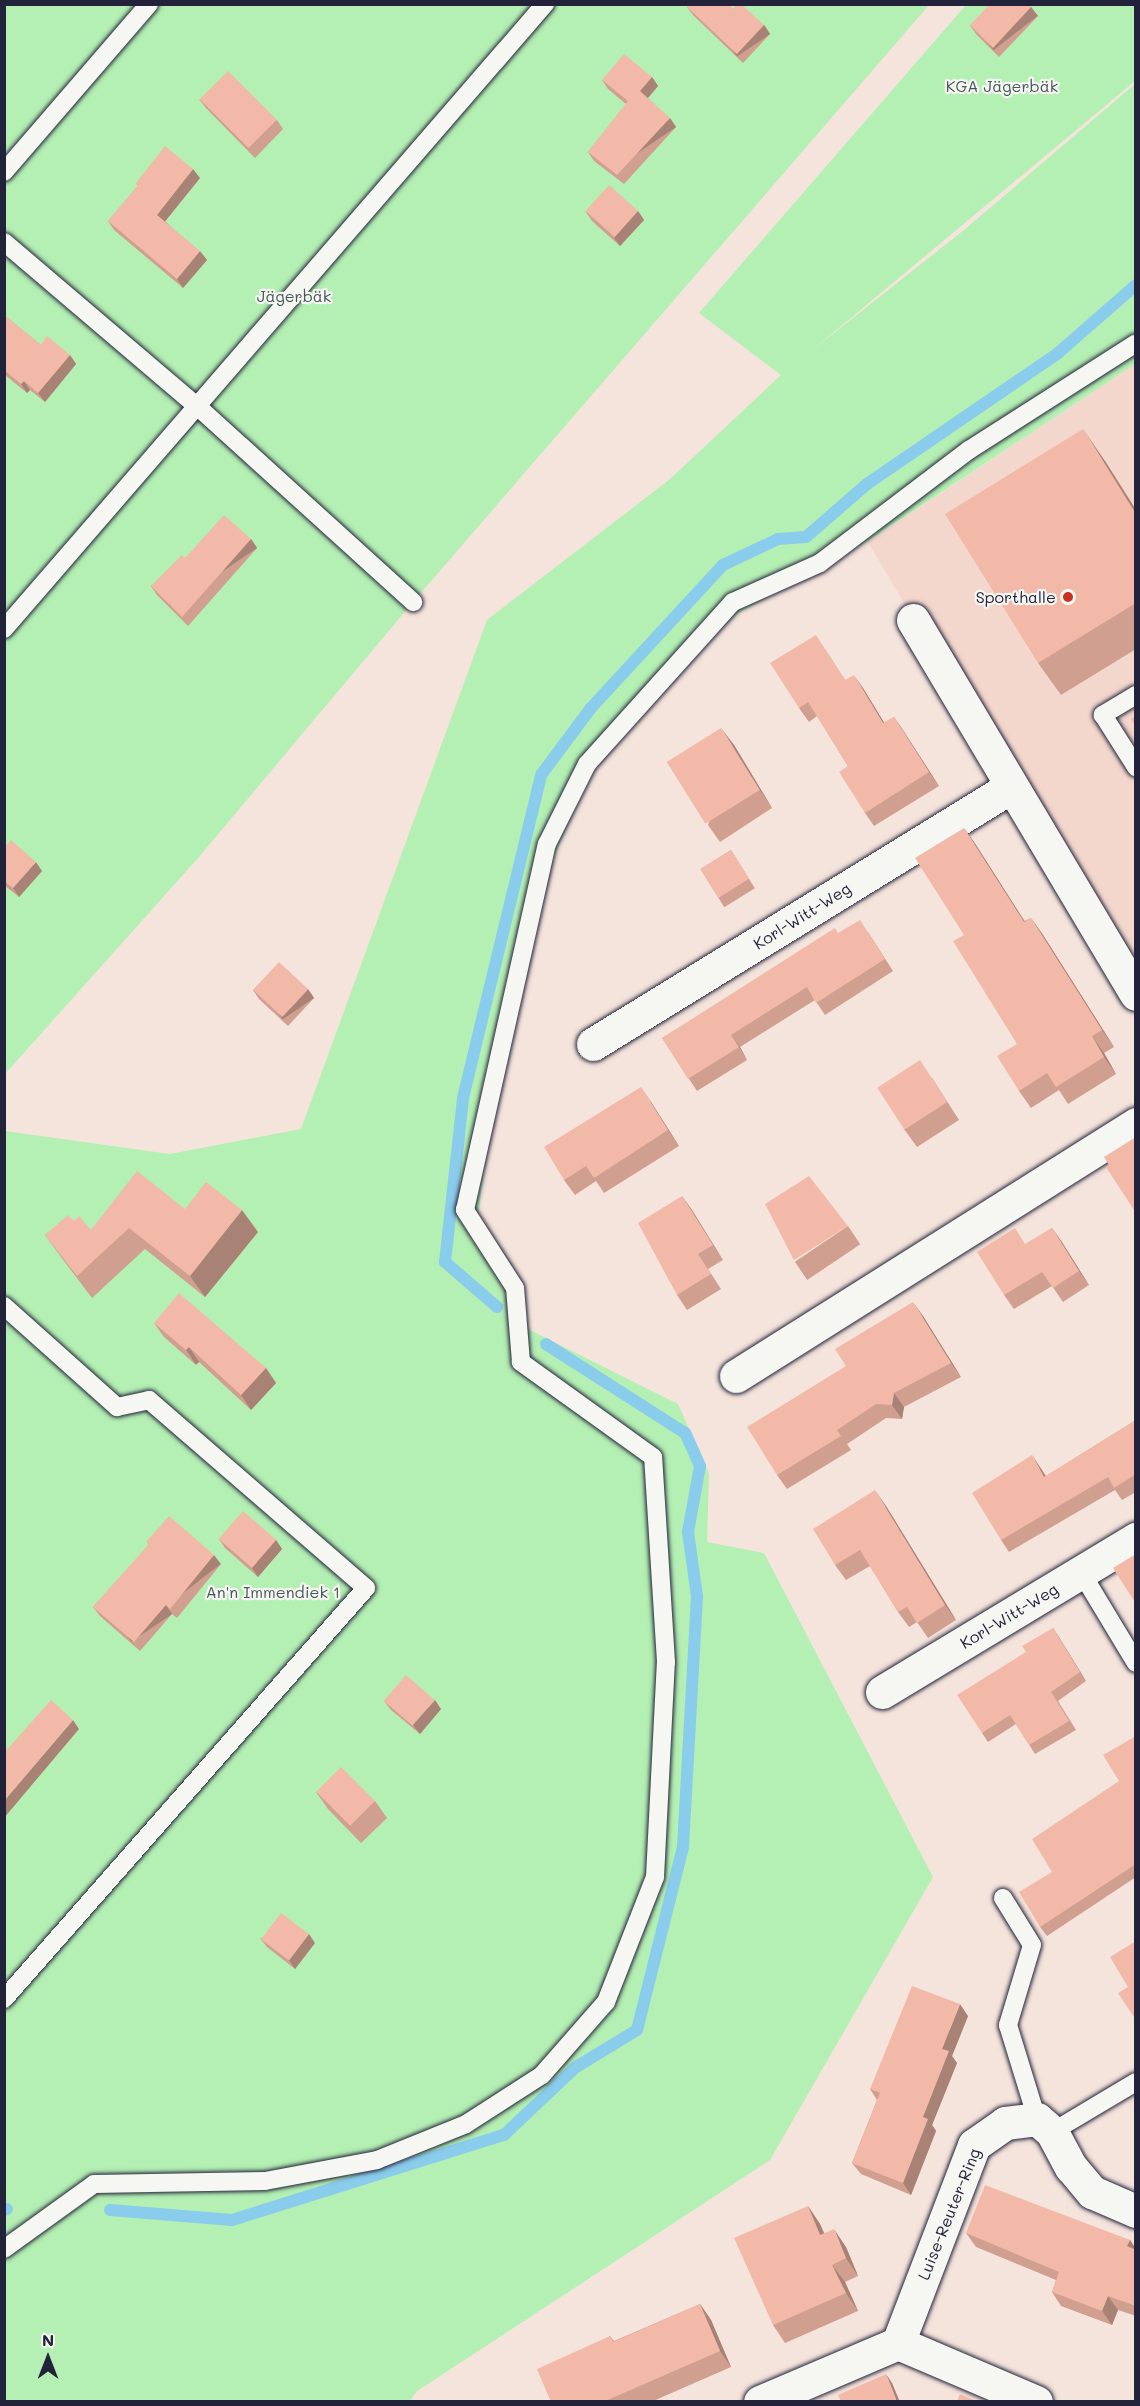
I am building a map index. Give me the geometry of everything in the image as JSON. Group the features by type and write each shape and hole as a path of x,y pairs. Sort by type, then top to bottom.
{"street":[{"path":"913,620 1136,994"},
{"name":"Korl-Witt-Weg","path":"593,1044 1011,787"},
{"path":"736,1377 1136,1124"},
{"name":"Korl-Witt-Weg","path":"882,1692 1136,1539"},
{"name":"Luise-Reuter-Ring","path":"898,2343 974,2145 1005,2123 1044,2126"},
{"path":"1044,2126 1071,2167 1092,2192 1136,2211"},
{"path":"760,2402 898,2343 1036,2402"}],"lane":[{"path":"4,172 149,4"},
{"path":"4,629 545,4"},
{"path":"4,242 197,406 413,602"},
{"path":"4,2249 94,2184 265,2181 377,2160 466,2124 542,2076 606,2002 655,1877 666,1662 653,1457 521,1362 515,1288 465,1210 547,844 586,764 733,602 820,563 969,450 1136,343"},
{"path":"1136,695 1103,715 1136,767"},
{"path":"4,1306 117,1407 149,1400 366,1588 4,1999"},
{"path":"1081,1572 1136,1663"},
{"path":"1003,1899 1032,1945 1008,2025 1044,2126 1136,2082"}],"shaded area":[{"path":"1135,364 1135,994 868,542"}],"green space":[{"name":"Jägerbäk","path":"5,5 929,5 413,602 198,858 5,1074"},
{"path":"966,5 1135,5 1135,81 810,352 964,230 1135,84 1135,364 868,541 739,613 674,672 590,772 545,878 490,1114 477,1228 530,1330 678,1404 709,1474 707,1542 764,1553 933,1877 770,2160 417,2391 410,2401 5,2402 5,1131 170,1154 301,1129 487,620 669,480 781,375 699,313"}],"building":[{"path":"690,4 728,4 733,9 737,4 741,4 764,25 737,54 687,7"},
{"path":"990,4 1029,4 1031,7 993,48 970,25"},
{"path":"624,54 652,77 640,91 670,118 617,175 588,152 628,101 602,80"},
{"path":"228,71 277,120 249,148 200,99"},
{"path":"165,146 193,169 157,215 200,251 177,279 108,221 138,185 136,183"},
{"path":"609,185 638,211 615,237 586,211"},
{"path":"4,315 41,345 47,336 70,355 38,393 24,381 21,384 4,370"},
{"name":"Sporthalle","path":"1083,429 1136,514 1136,603 1038,663 945,514"},
{"path":"224,515 251,539 182,617 151,586 182,555 185,558"},
{"path":"816,635 845,680 854,675 883,723 894,717 929,772 865,813 839,772 848,766 808,702 799,708 770,663"},
{"path":"1136,716 1136,727 1131,719"},
{"path":"721,728 760,790 705,824 667,762"},
{"path":"964,828 1024,922 1031,918 1102,1030 1092,1036 1104,1057 1056,1087 1047,1073 1019,1091 997,1056 1017,1044 953,941 964,935 915,858"},
{"path":"11,840 36,862 13,888 4,881 4,848"},
{"path":"731,850 749,879 718,898 700,869"},
{"path":"860,920 885,959 816,1003 807,987 731,1035 739,1047 688,1079 662,1038 835,928 838,933"},
{"path":"279,962 308,989 282,1017 253,990"},
{"path":"920,1060 947,1102 904,1130 877,1088"},
{"path":"641,1087 668,1130 594,1178 586,1166 564,1180 544,1147"},
{"path":"1136,1137 1136,1213 1106,1167 1109,1165 1104,1157"},
{"path":"137,1171 185,1209 206,1182 242,1210 190,1276 129,1228 77,1276 45,1235 68,1215 74,1221 79,1216 91,1230"},
{"path":"809,1176 848,1226 794,1260 765,1204"},
{"path":"682,1196 713,1245 698,1254 711,1274 677,1295 638,1223"},
{"path":"1015,1228 1025,1244 1052,1228 1079,1271 1053,1288 1042,1272 1004,1295 977,1252"},
{"path":"179,1293 266,1368 241,1395 189,1347 186,1350 154,1323"},
{"path":"913,1302 951,1363 894,1393 892,1405 876,1404 837,1430 841,1436 777,1475 747,1427 846,1366 835,1349"},
{"path":"1136,1420 1136,1474 1114,1488 1108,1477 1001,1540 972,1493 1032,1455 1044,1477"},
{"path":"875,1490 945,1605 917,1623 907,1607 898,1612 860,1550 835,1565 813,1529"},
{"path":"243,1511 276,1540 252,1568 219,1539"},
{"path":"169,1516 214,1555 170,1609 166,1605 134,1642 93,1607 149,1544 147,1541"},
{"path":"1136,1554 1136,1604 1113,1568"},
{"path":"1053,1628 1080,1672 1051,1692 1069,1721 1029,1745 1010,1715 982,1733 957,1695 1026,1652 1022,1646"},
{"path":"406,1675 435,1700 412,1726 384,1701"},
{"path":"51,1700 73,1720 4,1801 4,1753"},
{"path":"1136,1736 1136,1864 1040,1927 1019,1892 1052,1872 1032,1839 1119,1781 1103,1755"},
{"path":"341,1767 375,1801 350,1826 316,1792"},
{"path":"281,1913 309,1934 289,1960 261,1939"},
{"path":"1136,1941 1136,2020 1118,1993 1128,1987 1110,1957"},
{"path":"912,1986 960,2004 942,2049 949,2051 923,2117 928,2119 903,2183 852,2163 880,2093 870,2089"},
{"path":"985,2185 1130,2240 1127,2246 1136,2250 1136,2306 1108,2296 1102,2311 1052,2292 1059,2272 966,2233"},
{"path":"808,2206 820,2235 834,2229 846,2258 832,2265 846,2293 773,2325 734,2238"},
{"path":"700,2304 720,2351 603,2402 551,2402 537,2369 610,2336 613,2342"},
{"path":"886,2374 897,2402 841,2402 838,2395"},
{"path":"960,2394 978,2402 957,2402"}],"waterway":[{"path":"497,1307 445,1262 463,1098 541,775 591,708 723,565 778,539 806,537 867,484 1058,353 1136,285"},
{"path":"110,2210 232,2220 504,2135 576,2067 637,2030 683,1847 697,1596 688,1532 700,1466 685,1433 546,1344"}],"place":[{"name":"Sporthalle","path":"1068,597"}],"park label":[{"name":"KGA Jägerbäk","path":"1002,86"},
{"name":"An'n Immendiek 1","path":"273,1592"}]}
